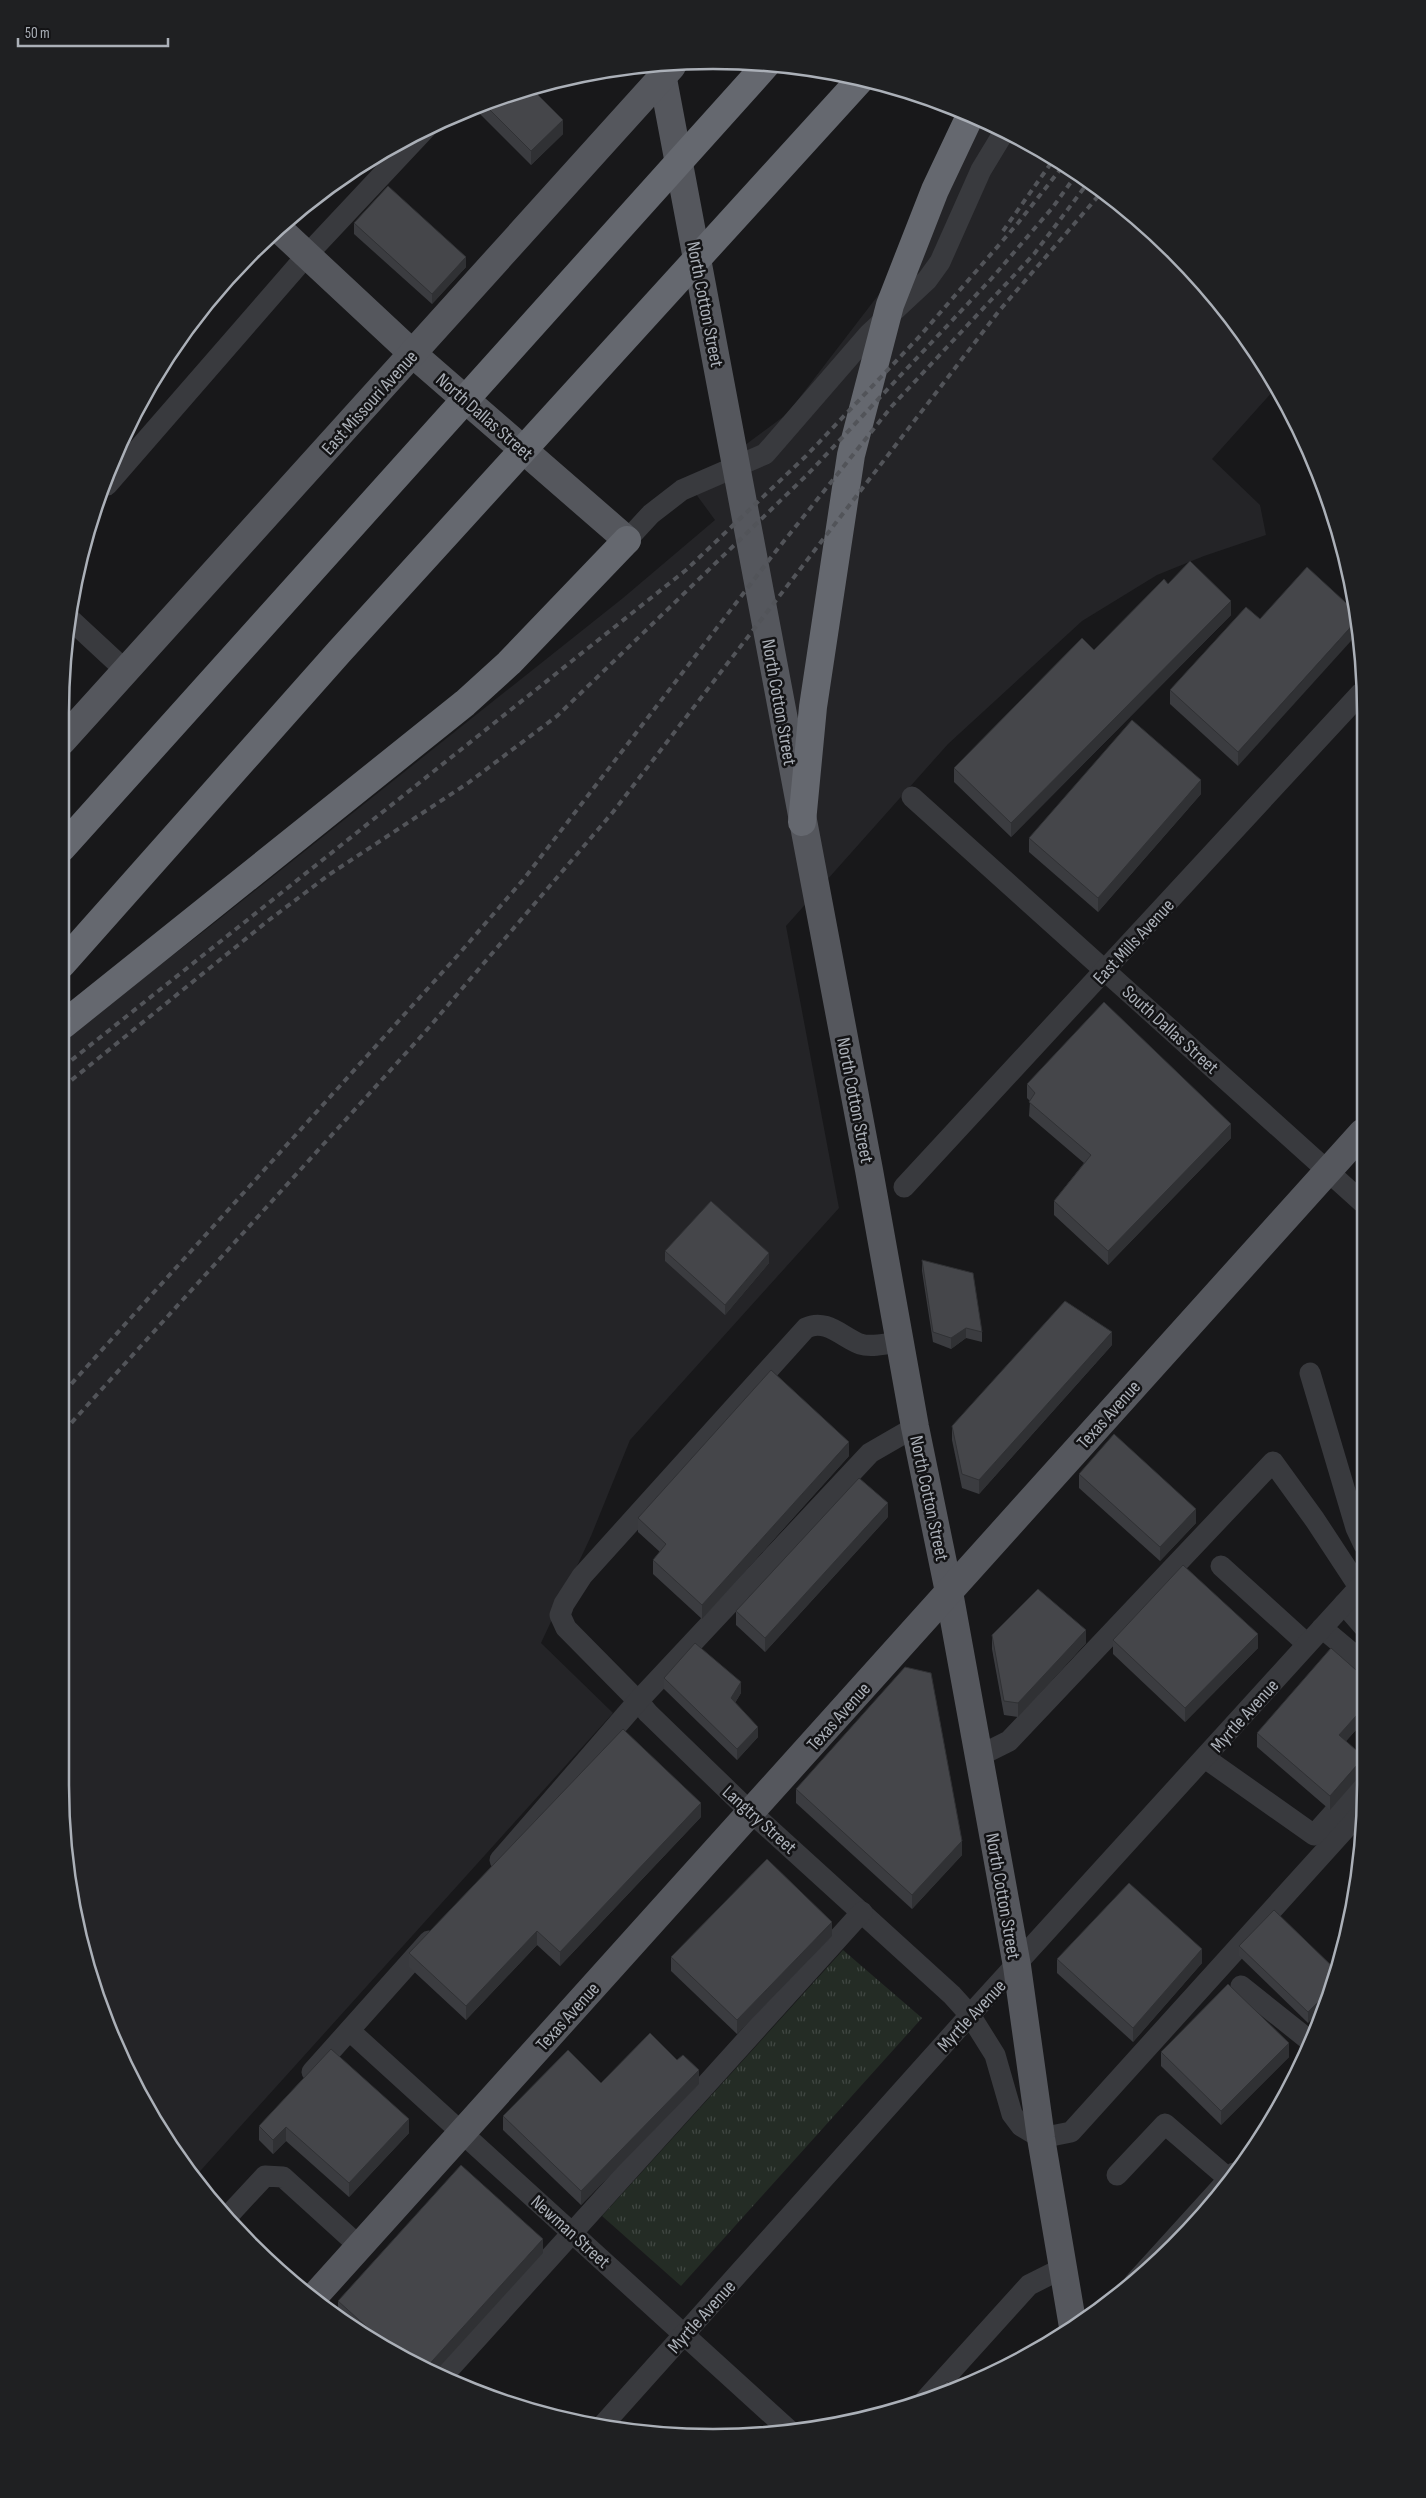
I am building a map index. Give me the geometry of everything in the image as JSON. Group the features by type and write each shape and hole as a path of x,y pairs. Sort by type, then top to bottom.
{"highway":[{"path":"69,840 760,70"},
{"path":"69,956 340,652 855,85"},
{"path":"802,822 813,707 851,455 890,305 935,190 967,121"},
{"path":"69,1020 465,703 536,636 627,540"}],"main road":[{"name":"North Cotton Street","path":"667,70 714,344 802,822 851,1072 915,1427 949,1592 979,1756 1016,1966 1040,2138 1072,2320"},
{"name":"East Missouri Avenue","path":"69,733 413,354 663,71"},
{"name":"North Dallas Street","path":"283,233 413,354 627,540"},
{"name":"Texas Avenue","path":"317,2293 1357,1139"}],"street":[{"path":"627,540 651,514 682,490 765,454 869,334 927,280 940,262 981,170 1001,137"},
{"path":"114,477 307,255 411,144"},
{"path":"75,624 125,670"},
{"name":"East Mills Avenue","path":"904,1187 1357,698"},
{"name":"South Dallas Street","path":"912,797 1357,1197"},
{"name":"Langtry Street","path":"899,1342 861,1344 824,1325 815,1323 806,1328 582,1576 564,1604 560,1615 566,1628 648,1713 751,1812 952,1995 970,2015"},
{"path":"1310,1373 1357,1530"},
{"path":"488,1873 638,1701 870,1453 915,1427"},
{"path":"979,1756 1010,1741 1272,1462 1357,1577"},
{"path":"1220,1566 1307,1644"},
{"name":"Myrtle Avenue","path":"607,2420 970,2015 1357,1590"},
{"path":"1344,1604 1357,1619"},
{"path":"1322,1628 1357,1656"},
{"path":"1205,1758 1314,1835 1357,1786"},
{"path":"970,2015 999,2065 1012,2114 1021,2126 1040,2138 1071,2132 1356,1816"},
{"path":"447,2371 862,1912"},
{"path":"305,2080 442,1926"},
{"path":"1241,1986 1306,2037"},
{"name":"Newman Street","path":"350,2031 686,2334 784,2425"},
{"path":"1117,2175 1165,2124 1227,2172"},
{"path":"231,2212 265,2176 283,2177 360,2246"},
{"path":"934,2390 1029,2285 1063,2268"}],"shaded area":[{"path":"976,125 1035,155 1071,177 1105,202 1169,257 1224,321 1249,355 1272,393 1212,459 1260,505 1266,535 1204,556 1157,575 1082,621 948,744 786,926 839,1208 630,1440 591,1536 541,1643 613,1713 199,2173 177,2143 155,2107 135,2070 118,2032 91,1952 81,1911 74,1869 69,1785 69,1035 208,928 623,598 715,520 690,486 787,414 939,216"}],"green space":[{"path":"843,1950 922,2018 681,2286 602,2216"}],"building":[{"path":"537,94 563,120 531,151 489,109"},
{"path":"388,186 466,257 432,294 354,223"},
{"path":"1190,561 1231,601 1011,823 954,768 1082,638 1094,650 1164,579 1168,584"},
{"path":"1307,567 1348,605 1352,626 1238,752 1170,690 1246,607 1260,619"},
{"path":"1132,720 1201,780 1098,898 1029,838"},
{"path":"1104,1002 1231,1124 1108,1251 1054,1201 1091,1155 1029,1102 1035,1093 1027,1084"},
{"path":"711,1201 769,1253 725,1305 665,1251"},
{"path":"922,1260 973,1273 982,1332 966,1328 951,1338 933,1332"},
{"path":"1065,1301 1112,1332 979,1480 962,1474 952,1426"},
{"path":"771,1370 849,1442 702,1605 653,1560 666,1544 638,1518"},
{"path":"1114,1434 1196,1509 1160,1547 1079,1474"},
{"path":"859,1478 888,1503 765,1638 736,1611"},
{"path":"1183,1565 1258,1634 1185,1708 1113,1640"},
{"path":"1038,1589 1086,1630 1018,1703 1004,1701 992,1635"},
{"path":"695,1643 741,1682 731,1698 758,1727 737,1749 664,1678"},
{"path":"1331,1648 1357,1671 1357,1715 1339,1735 1357,1751 1357,1765 1330,1796 1257,1733"},
{"path":"905,1667 931,1673 962,1841 912,1895 796,1789"},
{"path":"623,1729 701,1803 560,1952 537,1931 466,2006 409,1953"},
{"path":"767,1859 832,1922 737,2020 671,1957"},
{"path":"1129,1883 1202,1949 1133,2028 1057,1959"},
{"path":"1274,1910 1331,1965 1320,2000 1308,2012 1239,1946"},
{"path":"1228,1984 1289,2043 1221,2111 1161,2052"},
{"path":"650,2033 677,2060 683,2055 699,2070 581,2191 503,2116 568,2050 601,2083"},
{"path":"331,2049 409,2119 349,2183 286,2127 273,2140 259,2126"},
{"path":"461,2165 543,2239 430,2364 371,2331 338,2301"}],"railway":[{"path":"1003,231 1050,164"},
{"path":"69,1062 686,570 806,456 919,337 1018,223 1060,170"},
{"path":"69,1082 269,920 330,874 468,783 557,716 808,474 992,278 1053,207 1073,179"},
{"path":"69,1386 458,955 523,880 776,551 892,406 1034,254 1085,187"},
{"path":"69,1425 425,1032 613,812 999,311 1098,197"}]}
